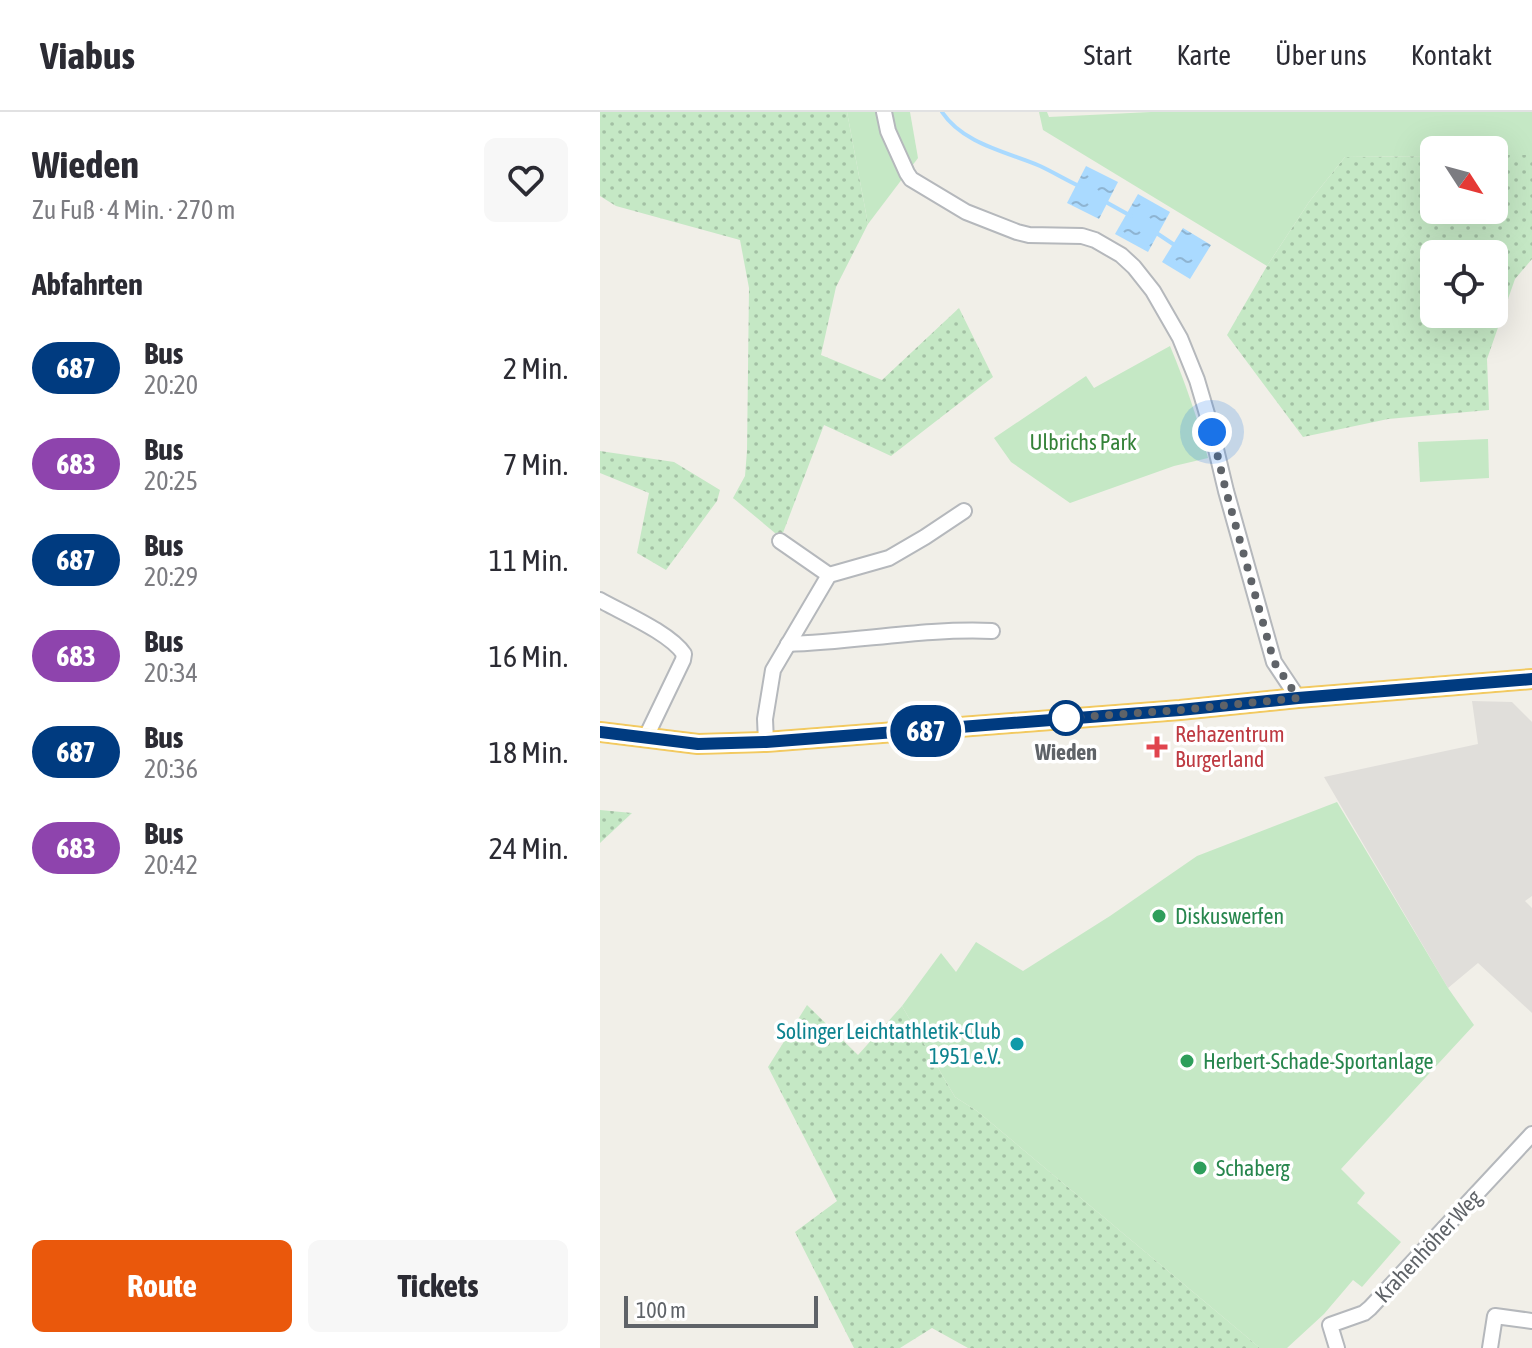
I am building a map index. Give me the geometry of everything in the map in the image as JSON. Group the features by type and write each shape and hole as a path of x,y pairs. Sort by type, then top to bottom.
{"main road":[{"path":"600,732 698,744 766,742 1532,679"}],"street":[{"path":"884,112 888,131 911,179 966,212 1017,232 1082,236 1095,240 1121,255 1153,291 1180,338 1197,380 1274,662 1298,698"},
{"path":"766,742 765,719 773,670 829,575 889,558 964,511"},
{"path":"780,541 829,575"},
{"path":"600,600 666,637 684,654 645,739"},
{"path":"788,644 932,632 992,631"},
{"name":"Krahenhöher Weg","path":"1337,1348 1330,1325 1370,1308 1532,1134"},
{"path":"1490,1348 1495,1316 1532,1321"}],"shaded area":[{"path":"1472,701 1512,702 1532,722 1532,896 1525,901 1532,908 1532,1013 1478,963 1448,988 1324,777 1478,744"}],"green space":[{"path":"600,112 847,112 868,224 836,287 821,355 882,380 959,308 993,377 891,456 824,425 781,538 733,498 745,476 747,451 749,288 740,240 616,206 600,196"},
{"path":"847,112 910,112 918,158 868,224"},
{"path":"1039,112 1047,112 1049,117 1151,112 1532,112 1532,155 1508,155 1508,136 1420,136 1420,156 1345,157 1309,202 1267,266 1043,130"},
{"path":"1508,155 1532,155 1532,259 1515,279 1508,299 1508,240 1420,240 1420,328 1498,328 1487,359 1489,410 1388,419 1303,437 1227,335 1309,202 1345,157 1420,156 1420,224 1508,224"},
{"name":"Ulbrichs Park","path":"1170,346 1208,458 1174,466 1070,503 1011,462 994,438 1086,376 1094,388"},
{"path":"1488,439 1489,478 1420,482 1418,442"},
{"path":"600,451 674,462 720,490 717,501 666,570 637,553 649,493 600,473"},
{"name":"Herbert-Schade-Sportanlage","path":"1337,802 1448,988 1474,1025 1341,1169 1365,1193 1357,1203 1401,1242 1362,1287 1353,1280 1324,1314 1287,1348 1260,1348 977,1111 955,1097 902,1006 941,953 956,972 976,942 1023,971 1197,856"},
{"path":"600,810 632,813 600,843"},
{"path":"807,1005 858,1055 902,1006 955,1097 977,1111 1260,1348 968,1348 932,1328 900,1348 854,1348 795,1232 837,1201 768,1067"}],"water":[{"path":"1086,166 1118,182 1099,219 1067,203"},
{"path":"1138,194 1170,212 1148,252 1115,234"},
{"path":"1183,228 1211,245 1190,279 1162,262"}],"waterway":[{"path":"942,112 951,123 974,139 1079,186"},
{"path":"1104,201 1131,216"},
{"path":"1155,232 1173,244"}],"bus line":[{"name":"687","path":"600,732 698,744 766,742 1532,679"}],"place":[{"name":"Wieden","path":"1066,718"},
{"name":"Rehazentrum Burgerland","path":"1157,747"},
{"name":"Diskuswerfen","path":"1159,916"},
{"name":"Solinger Leichtathletik-Club 1951 e.V.","path":"1017,1044"},
{"name":"Herbert-Schade-Sportanlage","path":"1187,1061"},
{"name":"Schaberg","path":"1200,1168"}],"route":[{"path":"1066,718 1298,698 1274,662 1212,432"}]}
